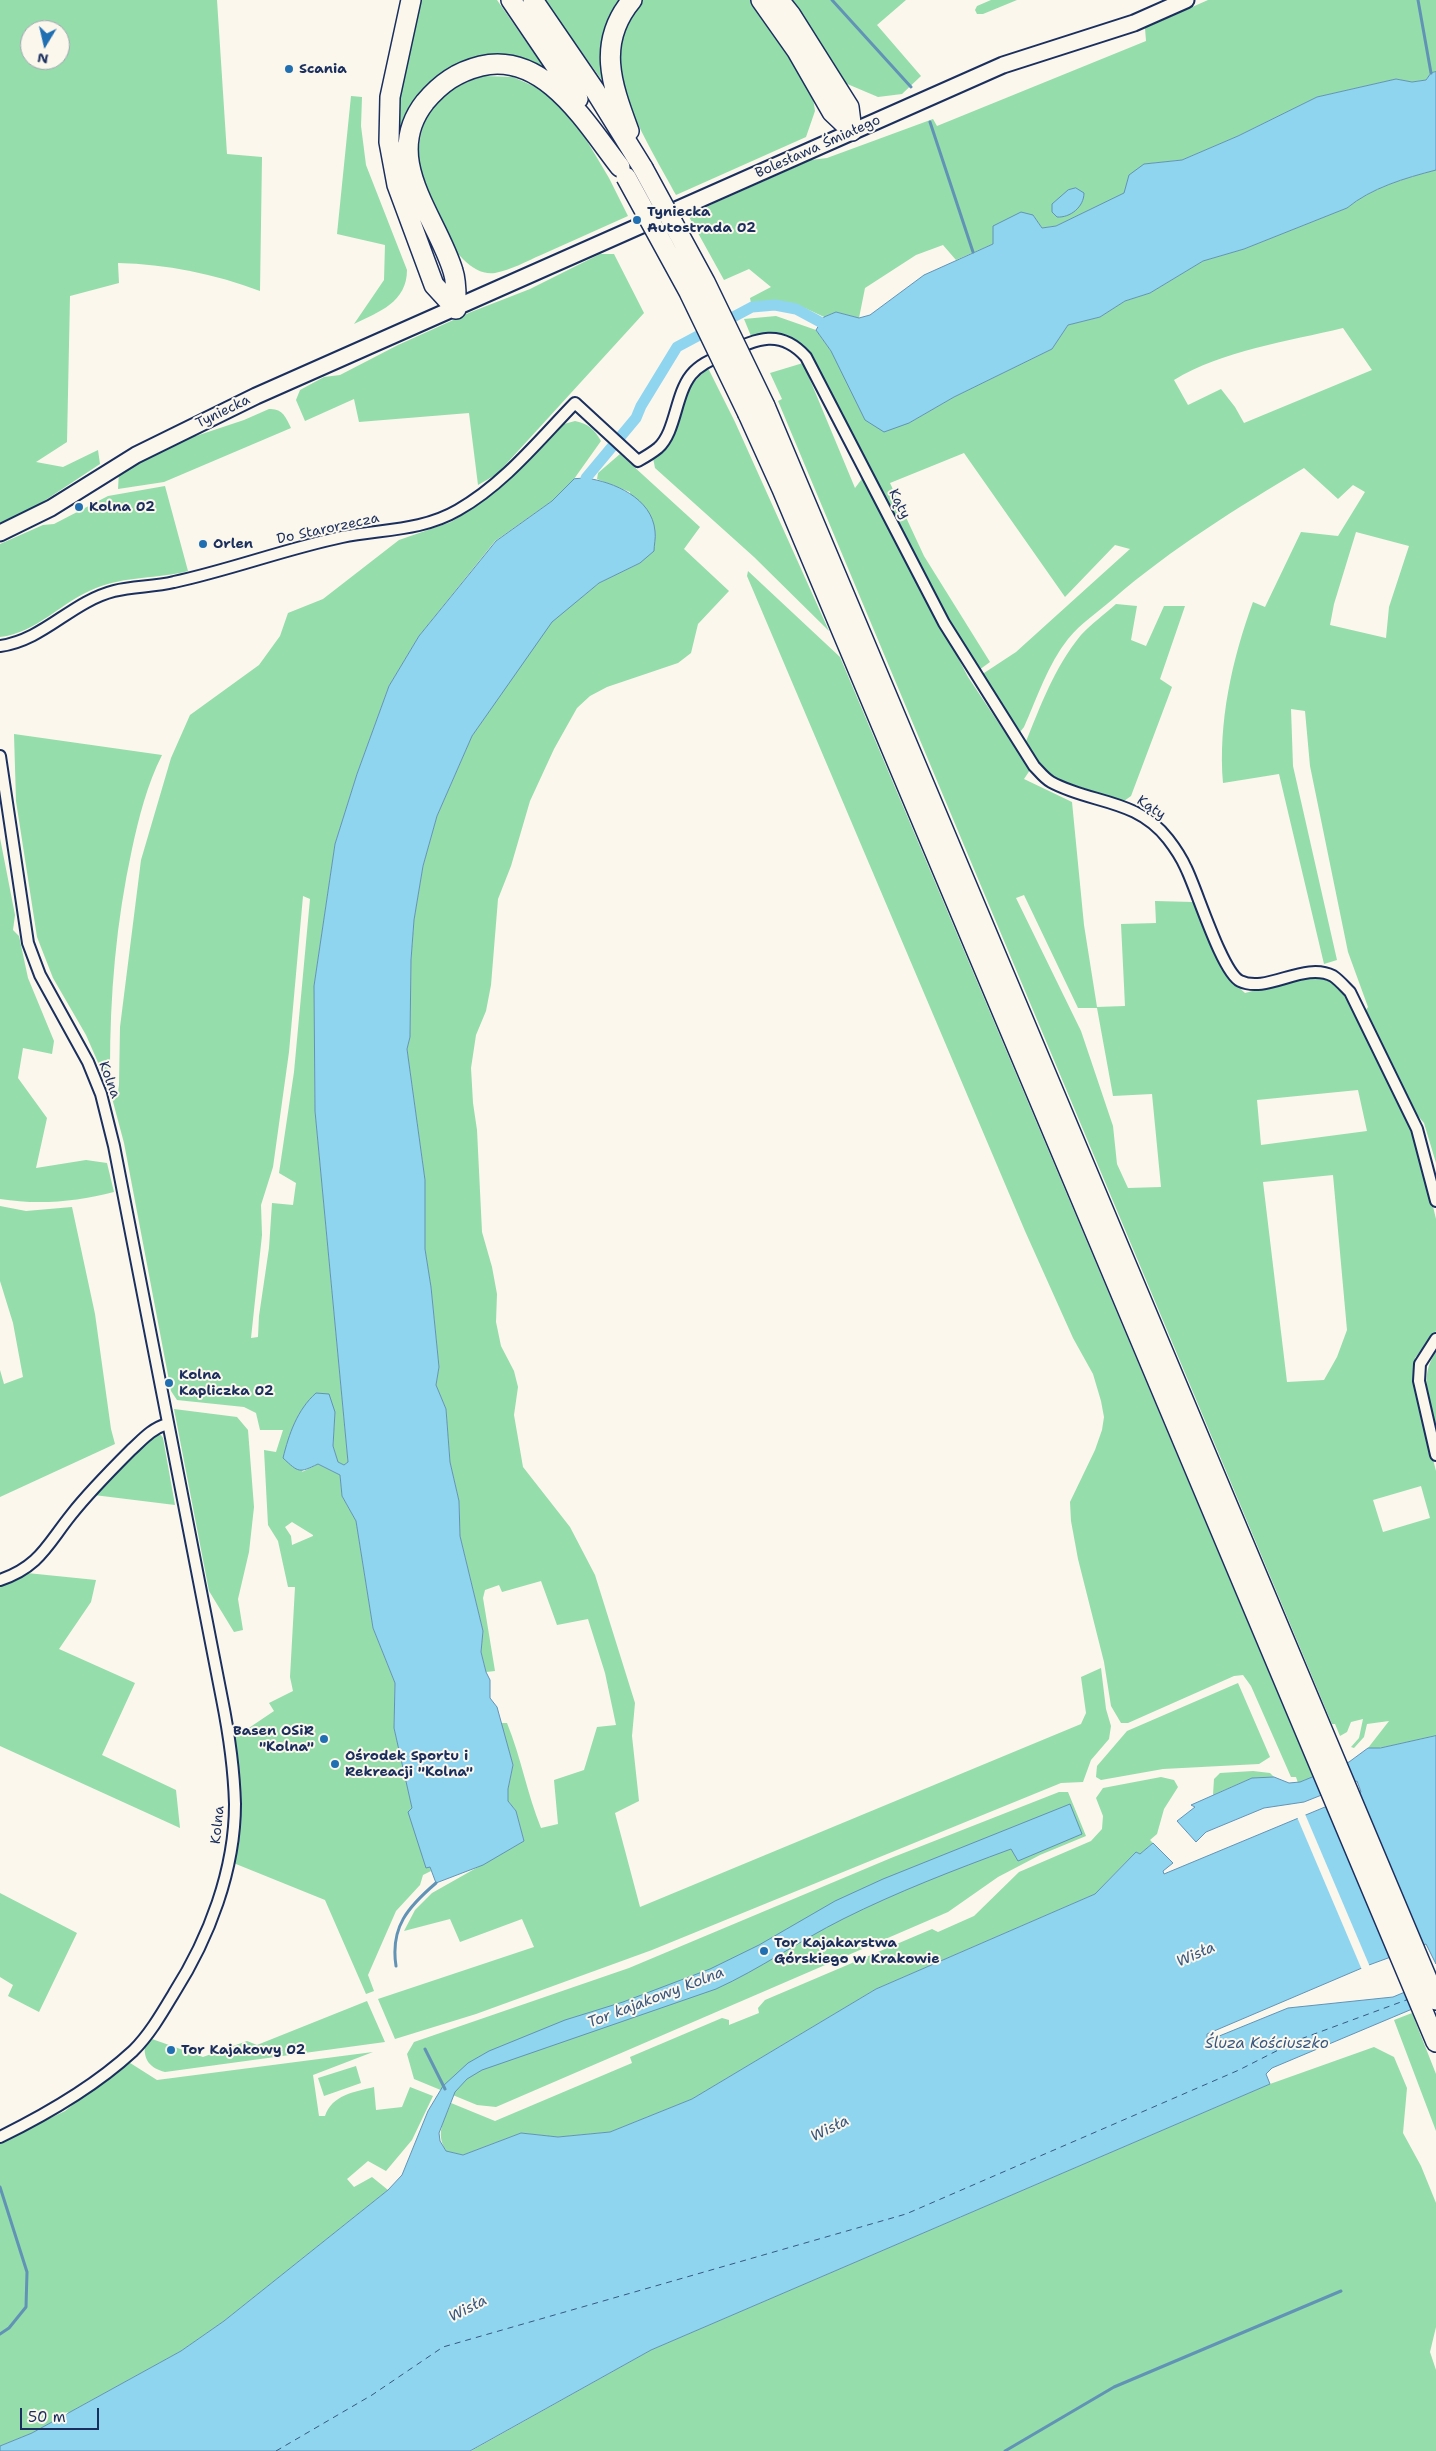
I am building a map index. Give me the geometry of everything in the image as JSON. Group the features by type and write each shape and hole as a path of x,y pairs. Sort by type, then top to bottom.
{"highway":[{"path":"411,0 390,97 389,142 397,184 434,285 456,309"},
{"path":"511,0 564,77 623,172 689,292 748,414 782,489 1315,1734 1436,2000"},
{"path":"533,0 594,89 643,168 705,282 765,406 1315,1734 1436,2042"},
{"path":"632,0 623,10 614,28 610,49 610,68 622,114 643,168"},
{"path":"761,0 797,51 832,112 852,131"},
{"path":"779,0 791,15 849,107 852,131"},
{"path":"456,309 454,273 414,186 409,164 409,145 412,129 421,108 434,90 448,79 467,70 484,65 510,66 535,74 559,91 623,172"}],"street":[{"name":"Bolesława Śmiałego","path":"456,309 1003,65 1134,22 1186,0"},
{"name":"Tyniecka","path":"0,533 51,508 158,443 256,396 456,309"},
{"name":"Kąty","path":"623,447 638,461 658,448 667,436 685,384 696,369 706,362 761,339 782,340 799,349 806,357 832,406 944,623 1034,766 1049,781 1063,788 1115,803 1150,820 1161,830 1186,868 1225,961 1239,980 1253,985 1303,973 1319,973 1334,976 1350,992 1417,1129 1436,1201"},
{"name":"Do Starorzecza","path":"0,646 30,638 77,606 116,590 173,582 341,537 416,527 442,518 461,509 499,481 574,403 623,447"},
{"name":"Kolna","path":"0,756 28,944 40,975 80,1044 100,1094 114,1146 230,1739 235,1806 227,1864 216,1904 201,1946 149,2032 132,2051 90,2084 45,2115 0,2137"},
{"path":"1436,1339 1420,1364 1419,1381 1436,1455"},
{"path":"0,1580 15,1575 35,1562 71,1514 109,1471 151,1431 167,1424"}],"green space":[{"path":"0,0 217,0 227,154 262,157 260,291 190,271 154,265 118,263 119,283 70,296 67,442 36,462 63,467 98,450 100,464 38,505 0,523"},
{"path":"417,0 497,0 548,73 490,60 407,123 428,236 401,168 395,130 398,93"},
{"path":"544,0 625,0 609,90"},
{"path":"642,0 752,0 759,6 816,95 813,98 815,111 806,137 676,195 638,124 627,96 620,69 618,43 625,20"},
{"path":"787,0 906,0 877,25 921,76 902,94 878,97 845,83 826,59"},
{"path":"991,0 1017,0 983,14 977,14 975,10 977,6"},
{"path":"1208,0 1436,0 1436,72 1431,73 1426,80 1412,82 1396,79 1317,97 1238,136 1182,160 1144,164 1125,193 1056,226 1042,228 1033,215 993,244 956,260 943,245 916,255 865,288 859,318 836,312 824,317 789,303 772,301 751,303 750,298 771,287 749,269 724,280 688,215 811,160 827,158 933,119 937,126 1146,41 1145,28"},
{"path":"484,76 513,77 547,92 571,114 609,178 628,216 501,272 480,271 466,262 453,247 433,210 421,172 419,143 425,120 435,104 442,97 466,82"},
{"path":"351,96 362,97 361,126 366,165 407,270 406,281 397,298 382,310 354,324 384,280 385,245 337,234"},
{"path":"1436,170 1436,1163 1424,1123 1413,1110 1366,1010 1368,1007 1348,952 1310,766 1305,711 1291,709 1293,766 1337,960 1324,964 1279,774 1223,783 1223,737 1228,691 1245,624 1253,602 1265,607 1301,532 1338,536 1365,492 1353,485 1338,499 1304,468 1182,546 1135,580 1073,633 1049,670 1024,727 1020,732 1014,729 981,675 1016,652 1130,549 1115,545 1065,597 964,453 890,483 924,556 990,662 979,670 943,614 875,478 806,349 793,339 781,334 768,333 751,336 744,319 776,316 816,330 831,351 909,423 954,397 1052,349 1068,325 1100,317 1125,301 1150,293 1203,261 1244,249 1347,208 1378,189","holes":["1343,328 1372,370 1244,423 1235,407 1221,389 1188,405 1174,380 1213,361 1234,354","1356,532 1409,546 1389,607 1386,638 1330,625 1334,604"]},
{"path":"600,254 614,254 644,313 497,474 478,485 469,413 359,422 354,399 305,421 296,400 300,390 324,377 340,375 398,345 471,312 530,289"},
{"path":"803,363 855,488 864,476 968,677 1030,770 1024,779 1072,802 1084,925 1097,1007 1125,1006 1121,924 1156,923 1155,901 1193,902 1228,978 1245,993 1291,981 1315,978 1326,979 1338,986 1347,997 1411,1127 1424,1169 1436,1219 1436,1331 1415,1358 1414,1384 1436,1471 1436,1736 1380,1748 1368,1748 1389,1721 1367,1724 1364,1737 1354,1748 1351,1747 1359,1738 1363,1719 1351,1722 1347,1732 1340,1736 1335,1724 1332,1724 778,401 782,399 770,373","holes":["1024,895 1078,1008 1097,1008 1113,1096 1152,1094 1161,1187 1128,1188 1117,1164 1113,1126 1081,1031 1016,898","1358,1090 1367,1131 1261,1145 1257,1100","1333,1175 1347,1330 1337,1357 1324,1380 1287,1382 1263,1182","1421,1486 1430,1518 1383,1532 1373,1500"]},
{"path":"708,368 735,422 829,631 754,557 655,468 653,458 667,444 677,425 685,397 693,383"},
{"path":"269,409 280,412 291,428 164,482 118,489 119,472 194,433 196,436 244,420"},
{"path":"575,421 580,422 591,428 601,441 574,479 552,501 495,541 419,636 389,686 357,774 335,844 314,986 315,1111 348,1462 344,1465 338,1462 333,1446 335,1412 302,1472 318,1464 340,1475 342,1496 356,1521 373,1628 395,1683 394,1728 426,1868 430,1866 431,1871 423,1875 420,1885 396,1911 368,1975 374,1991 366,1994 325,1900 231,1862 234,1738 274,1711 269,1703 293,1691 290,1677 295,1587 288,1587 278,1541 268,1525 264,1450 276,1452 283,1430 260,1430 256,1413 244,1407 177,1400 171,1391 124,1143 112,1098 118,1092 119,1085 120,1027 141,860 171,758 190,715 259,665 280,636 288,613 323,599 399,540 451,522 475,507 502,483 557,426","holes":["303,896 310,899 294,1072 279,1173 296,1183 293,1205 272,1203 269,1248 259,1316 258,1337 251,1338 262,1235 261,1205 273,1167 289,1052","292,1522 313,1535 313,1536 292,1545 291,1536 285,1527"]},
{"path":"620,454 700,527 684,549 729,591 698,624 691,653 678,663 607,687 590,696 577,708 554,749 530,801 511,866 498,899 491,985 486,1011 476,1035 471,1068 477,1130 482,1232 497,1294 496,1322 501,1346 514,1371 518,1387 514,1415 523,1467 570,1527 595,1575 635,1703 632,1736 639,1801 615,1813 640,1907 1081,1724 1086,1713 1081,1677 1101,1668 1106,1709 1111,1726 1109,1739 1091,1760 1083,1782 1061,1783 652,1950 476,2014 395,2039 378,1999 534,1947 522,1919 460,1942 450,1919 404,1931 415,1910 432,1893 524,1841 516,1811 508,1801 508,1789 513,1765 501,1723 507,1723 512,1736 541,1828 558,1824 554,1780 584,1770 597,1727 616,1725 605,1673 588,1619 557,1625 541,1581 502,1592 499,1585 485,1590 483,1598 495,1671 486,1672 481,1652 483,1631 460,1536 459,1501 450,1462 446,1409 436,1385 439,1367 425,1249 425,1180 407,1049 410,1037 411,960 414,920 423,866 437,816 472,736 551,622 599,583 640,563 630,492 597,479 598,473"},
{"path":"165,486 188,571 107,584 84,594 26,629 0,637 0,544 43,525 54,524 108,496"},
{"path":"748,571 840,657 1313,1777 1298,1783 1296,1777 1291,1777 1251,1686 1243,1675 1234,1676 1128,1723 1121,1723 1111,1706 1104,1662 1078,1559 1071,1521 1070,1502 1095,1450 1104,1417 1093,1374 1073,1338 1025,1231 747,576"},
{"path":"1116,604 1137,606 1131,640 1146,646 1164,606 1185,606 1160,679 1172,687 1131,796 1124,801 1055,779 1039,765 1025,744 1049,687 1063,660 1081,635"},
{"path":"14,734 162,755 148,789 126,877 115,959 111,1013 110,1069 107,1083 86,1035 53,978 37,937 16,801"},
{"path":"0,838 15,915 13,930 19,936 28,978 54,1041 52,1054 23,1048 18,1078 47,1118 36,1168 86,1160 107,1163 114,1192 57,1202 28,1202 0,1199"},
{"path":"0,1206 26,1211 72,1207 95,1314 111,1429 115,1444 0,1497 0,1370 4,1384 23,1377 13,1323 0,1281"},
{"path":"1436,1352 1436,1431 1427,1391 1427,1381 1431,1361"},
{"path":"174,1409 237,1417 248,1430 254,1507 249,1552 238,1599 243,1630 234,1632 209,1591"},
{"path":"156,1434 161,1435 163,1438 175,1505 94,1495 121,1465"},
{"path":"27,1573 96,1580 91,1602 59,1649 135,1683 102,1755 176,1790 180,1828 0,1746 0,1586"},
{"path":"1238,1683 1270,1757 1259,1764 1163,1769 1101,1780 1096,1777 1097,1766 1127,1731"},
{"path":"1253,1771 1270,1773 1274,1777 1252,1778 1213,1795 1214,1779 1220,1773"},
{"path":"1161,1777 1174,1780 1178,1787 1164,1809 1157,1834 1150,1840 1153,1843 1140,1854 1136,1852 1095,1894 876,1989 692,2099 610,2132 558,2137 521,2133 463,2155 446,2151 441,2138 441,2132 451,2103 495,2121 632,2063 630,2057 722,2018 729,2020 729,2025 759,2013 758,2008 765,2000 932,1929 938,1932 974,1916 1019,1872 1091,1841 1102,1829 1103,1816 1096,1798 1103,1788"},
{"name":"Tor Kajakarstwa Górskiego w Krakowie","path":"1059,1792 1068,1792 1086,1836 1040,1855 998,1877 948,1912 496,2107 477,2105 414,2079 407,2054 414,2042 629,1968 891,1858"},
{"path":"0,1893 77,1933 39,2012 8,1996 13,1985 0,1977"},
{"path":"367,2001 385,2042 165,2072 152,2066 146,2059 145,2044 152,2039 203,2057 247,2041 257,2045"},
{"path":"1412,2013 1436,2074 1436,2131 1394,2020"},
{"path":"1374,2047 1394,2057 1407,2088 1403,2133 1421,2166 1436,2203 1436,2327 1430,2352 1436,2370 1436,2451 471,2451 651,2350 1270,2084"},
{"path":"373,2052 313,2075 319,2116 325,2116 328,2109 338,2099 374,2087 376,2110 402,2107 410,2087 433,2096 412,2140 386,2171 368,2161 347,2179 354,2187 372,2177 388,2190 224,2321 181,2351 32,2433 0,2446 0,2142 65,2111 127,2061 157,2080"},
{"path":"356,2066 361,2083 324,2096 318,2078"}],"water":[{"path":"1436,72 1436,170 1412,176 1378,189 1347,208 1244,249 1203,261 1150,293 1125,301 1100,317 1068,325 1052,349 954,397 909,423 884,432 865,420 831,351 816,330 824,317 836,312 859,318 870,315 924,275 993,244 993,226 1021,212 1033,215 1042,228 1056,226 1124,193 1129,175 1144,164 1182,160 1238,136 1317,97 1396,79 1412,82 1426,80 1431,73"},
{"path":"1076,188 1084,193 1082,203 1071,214 1057,217 1052,212 1052,204 1068,190"},
{"path":"586,478 608,483 619,488 630,494 647,509 652,519 655,534 654,551 640,563 599,583 552,622 472,736 437,816 423,866 414,920 411,960 410,1037 407,1049 425,1180 425,1249 439,1367 436,1385 446,1409 450,1462 459,1501 460,1536 483,1631 481,1652 490,1680 490,1698 497,1707 513,1765 508,1789 508,1801 516,1811 524,1841 483,1865 436,1883 430,1867 426,1868 408,1812 412,1808 394,1728 395,1683 373,1628 356,1521 342,1496 340,1475 318,1464 299,1470 283,1458 288,1440 299,1415 316,1393 329,1394 335,1412 333,1446 338,1462 344,1465 348,1462 315,1111 314,986 335,844 357,774 389,686 419,636 496,541 552,501 574,479"},
{"path":"1436,1736 1436,1964 1426,1944 1369,1965 1207,2034 1207,2041 1288,2008 1393,1997 1436,1979 1436,1999 1272,2068 1266,2074 1270,2084 651,2350 470,2451 0,2451 0,2446 32,2433 181,2351 224,2321 388,2190 402,2175 428,2111 443,2086 468,2063 489,2051 565,2020 623,2002 710,1969 759,1945 835,1901 883,1879 1070,1804 1082,1834 1018,1861 1011,1849 947,1873 843,1919 716,1989 482,2070 467,2079 455,2092 439,2133 440,2141 446,2151 463,2155 521,2133 558,2137 610,2132 692,2099 876,1989 1095,1894 1136,1852 1140,1854 1153,1843 1173,1863 1163,1871 1164,1874 1361,1792 1357,1781 1304,1802 1264,1808 1206,1832 1196,1842 1177,1821 1195,1807 1191,1805 1252,1778 1274,1777 1289,1783 1300,1782 1349,1762 1368,1748 1380,1748"}],"pier":[{"path":"1305,1814 1370,1967 1362,1970 1297,1817"}],"waterway":[{"path":"832,0 911,87"},
{"path":"1418,0 1431,73"},
{"path":"930,122 973,252"},
{"path":"586,478 636,418 641,406 677,347 752,307 775,305 796,309 822,323"},
{"path":"396,1966 396,1940 403,1919 417,1901 436,1883"},
{"path":"425,2049 445,2089"},
{"path":"0,2187 27,2272 26,2307 9,2328 0,2334"},
{"path":"1005,2451 1114,2387 1341,2291"}],"ferry route":[{"path":"276,2451 372,2395 443,2347 906,2214 1239,2070 1298,2040 1409,1999"}],"place":[{"name":"Scania","path":"289,69"},
{"name":"Tyniecka Autostrada 02","path":"637,220"},
{"name":"Kolna 02","path":"79,507"},
{"name":"Orlen","path":"203,544"},
{"name":"Kolna Kapliczka 02","path":"169,1383"},
{"name":"Basen OSiR \"Kolna\"","path":"324,1739"},
{"name":"Ośrodek Sportu i Rekreacji \"Kolna\"","path":"335,1764"},
{"name":"Tor Kajakarstwa Górskiego w Krakowie","path":"764,1951"},
{"name":"Tor Kajakowy 02","path":"171,2050"}],"water label":[{"name":"Wisła","path":"1196,1955"},
{"name":"Tor kajakowy Kolna","path":"656,1998"},
{"name":"Śluza Kościuszko","path":"1267,2044"},
{"name":"Wisła","path":"830,2129"},
{"name":"Wisła","path":"468,2309"}]}
